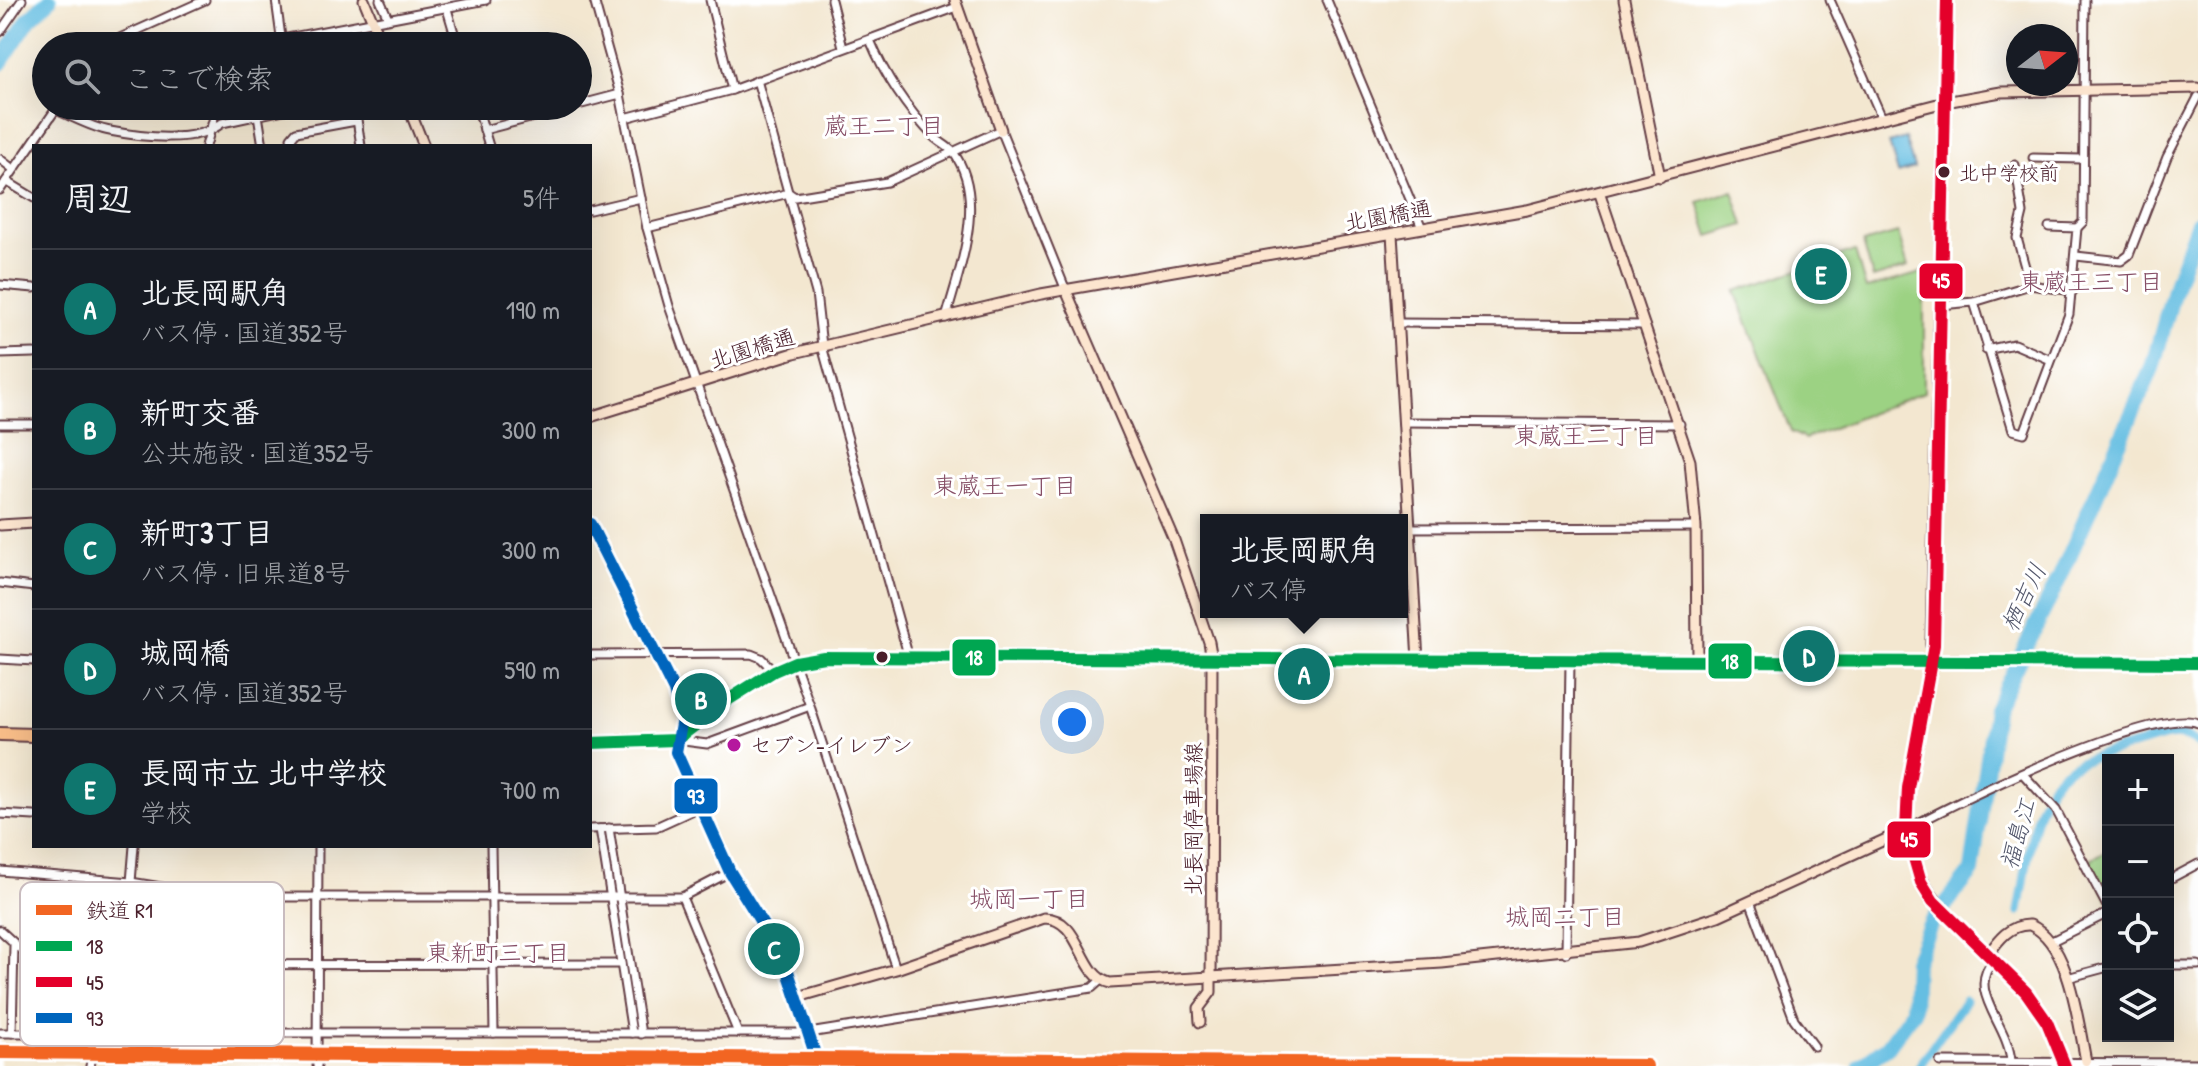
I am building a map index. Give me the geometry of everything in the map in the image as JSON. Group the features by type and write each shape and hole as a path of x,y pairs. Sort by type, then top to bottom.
{"highway":[{"path":"592,743 676,740 728,700 774,671 795,662 824,657 1932,662 1947,0"},
{"path":"0,734 32,735"}],"main road":[{"path":"1932,662 1908,788 1906,830 1921,882 1941,910 1991,957 2039,1010 2065,1066"}],"street":[{"path":"0,32 22,0"},
{"path":"133,32 205,0"},
{"path":"276,0 280,32"},
{"path":"364,0 377,32"},
{"path":"380,0 388,18"},
{"path":"310,32 486,0"},
{"path":"594,0 620,94 647,228 695,384 795,662 896,969"},
{"path":"710,0 732,90"},
{"path":"831,0 843,47"},
{"path":"1327,0 1422,228"},
{"path":"1624,0 1660,177"},
{"path":"1830,0 1882,118"},
{"path":"1974,302 1986,350 2015,433 2024,433 2067,324 2073,291 2077,228 2083,222 2085,0"},
{"path":"625,118 732,90 843,47 870,40 956,4 1001,130 1065,288"},
{"path":"447,9 454,32"},
{"path":"870,40 884,75 935,138 953,152 969,195 962,270 946,318"},
{"path":"757,80 816,293 822,346 909,659"},
{"name":"北園橋通","path":"592,416 822,346 1065,288 1392,234 1600,194 1945,102 2001,92 2198,88"},
{"path":"592,102 620,94"},
{"path":"2076,256 2121,261 2129,255 2167,157 2198,97"},
{"path":"0,190 48,120"},
{"path":"84,120 108,131 160,135 212,131 222,123 236,120"},
{"path":"207,144 214,120"},
{"path":"259,120 263,144"},
{"path":"414,120 423,144"},
{"path":"481,120 488,144"},
{"path":"484,130 523,120"},
{"path":"292,144 291,138 296,132 356,121 361,144"},
{"path":"647,228 789,193 795,197 887,182 1001,130"},
{"path":"159,144 160,135"},
{"path":"2033,158 2082,159"},
{"path":"0,159 13,169"},
{"path":"2015,165 2023,213 2017,238 2030,285"},
{"path":"6,181 32,197"},
{"path":"1600,194 1680,424 1694,485 1697,660"},
{"path":"592,210 641,198"},
{"path":"2049,227 2077,228"},
{"path":"1392,234 1418,660"},
{"path":"0,285 32,288"},
{"path":"1940,305 1974,302 2030,285 2073,291"},
{"name":"北長岡停車場線","path":"1065,288 1174,540 1212,659 1211,992 1199,1008 1200,1022"},
{"path":"1398,323 1645,325"},
{"path":"1986,350 2014,344 2051,360"},
{"path":"0,354 32,353"},
{"path":"1404,422 1680,424"},
{"path":"0,424 32,424"},
{"path":"0,525 32,523"},
{"path":"1409,528 1696,527"},
{"path":"592,528 656,652 682,719 676,752 730,872 752,911 778,945 819,1066"},
{"path":"0,583 32,587"},
{"path":"592,655 656,652 671,656 751,654 761,658 774,671"},
{"path":"0,659 32,661"},
{"path":"1566,953 1570,661"},
{"path":"1932,662 2198,663"},
{"path":"676,740 695,745 707,744 810,706"},
{"path":"798,997 896,969 1048,918 1067,929 1101,980 1110,983 1210,979 1566,953 1639,942 1698,924 2023,774 2111,738 2182,719 2198,723"},
{"path":"2023,774 2052,807 2102,899"},
{"path":"592,829 656,827 700,807"},
{"path":"0,814 32,816"},
{"path":"604,828 637,1033"},
{"path":"0,871 131,882 134,848"},
{"path":"317,1066 318,848"},
{"path":"491,848 494,1033"},
{"path":"2174,877 2198,864"},
{"path":"284,897 682,897 730,872"},
{"path":"615,897 621,964 637,1033"},
{"path":"682,897 738,1033"},
{"path":"1750,901 1794,1019 1814,1046"},
{"path":"2050,942 2102,913"},
{"path":"2011,1061 2003,1027 1982,987 1984,971 2005,934 2023,925 2036,928 2050,942 2067,978 2086,1061"},
{"path":"0,930 20,950"},
{"path":"12,1033 14,945"},
{"path":"284,966 621,964"},
{"path":"2174,965 2198,965"},
{"path":"2067,978 2102,969"},
{"path":"284,1033 809,1033 1092,988 1101,980"},
{"path":"0,1033 20,1033"},
{"path":"90,1066 95,1046"},
{"path":"1940,1062 2198,1063"}],"green space":[{"path":"1733,191 1744,225 1709,236 1698,202"},
{"path":"1898,233 1908,267 1873,278 1863,243"},
{"path":"1855,251 1866,289 1924,272 1924,392 1805,439 1791,432 1735,291"},
{"path":"2102,853 2102,889 2087,861"}],"water":[{"path":"1905,138 1914,168 1898,173 1889,143"}],"waterway":[{"path":"0,63 29,19 49,0"},
{"name":"栖吉川","path":"1861,1066 1888,1046 1913,1011 1915,961 1931,923 1972,871 1995,709 2060,577 2152,368 2177,279 2198,222"},
{"name":"福島江","path":"2019,911 2038,812 2056,779 2086,760 2162,737 2184,736 2198,744"},
{"name":"福島江","path":"1919,1066 1965,1001"}],"rail line":[{"name":"R1","path":"0,1052 1646,1066"}],"transit line":[{"name":"45","path":"1947,0 1934,645 1908,788 1906,830 1921,882 1933,901 2026,992 2047,1022 2065,1066"},
{"name":"93","path":"592,528 674,691 682,719 676,752 730,872 784,959 819,1066"},
{"name":"18","path":"592,743 676,740 728,700 774,671 795,662 824,657 2198,663"}],"place":[{"name":"北中学校前","path":"1944,172"},
{"name":"長岡市立 北中学校","path":"1821,274"},
{"name":"城岡橋","path":"1809,656"},
{"name":"北長岡駅角","path":"1304,674"},
{"name":"新町交番","path":"701,699"},
{"name":"セブン-イレブン","path":"734,745"},
{"name":"新町3丁目","path":"774,949"}],"district":[{"name":"蔵王二丁目","path":"884,125"},
{"name":"東蔵王三丁目","path":"2091,281"},
{"name":"東蔵王二丁目","path":"1586,435"},
{"name":"東蔵王一丁目","path":"1005,485"},
{"name":"城岡一丁目","path":"1029,898"},
{"name":"城岡二丁目","path":"1565,916"},
{"name":"東新町三丁目","path":"498,952"}]}
